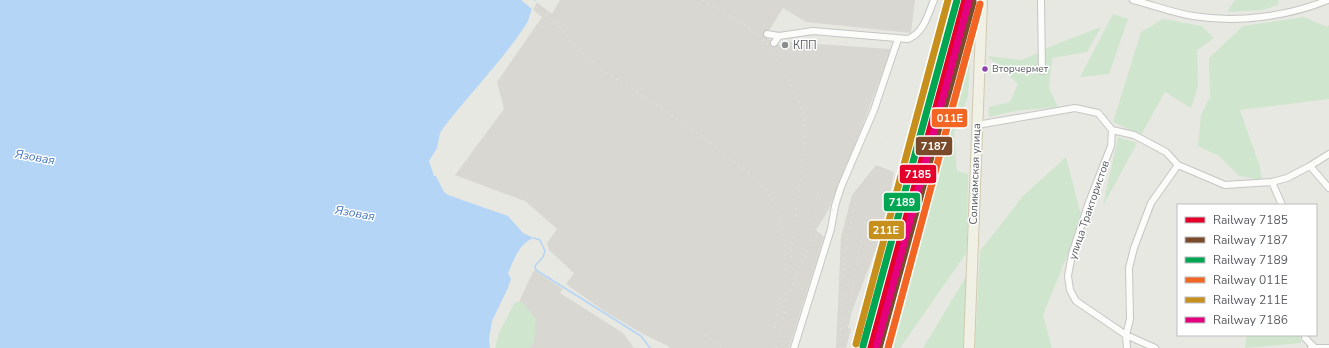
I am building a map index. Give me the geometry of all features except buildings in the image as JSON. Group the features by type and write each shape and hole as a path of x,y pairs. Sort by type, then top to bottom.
{"main road":[{"name":"Соликамская улица","path":"969,348 982,0"}],"street":[{"path":"767,34 780,36 813,31 908,39 917,34 923,25 934,0"},
{"path":"1041,0 1042,71"},
{"path":"1133,0 1192,16 1222,19 1293,12 1328,0"},
{"path":"774,43 780,36"},
{"path":"794,348 831,228 839,192 874,110 898,39"},
{"path":"977,125 1075,108 1098,113 1112,130 1134,135 1166,152 1178,165 1225,185 1272,182 1286,178 1310,166 1329,154"},
{"name":"улица Трактористов","path":"1112,130 1111,146 1089,202 1072,254 1068,276 1070,290 1076,301 1126,335 1155,348"},
{"path":"1127,348 1126,335 1130,319 1128,268 1151,203 1178,165"},
{"path":"1310,166 1329,188"},
{"path":"1272,182 1282,204"},
{"path":"1305,336 1305,338 1315,348"},
{"path":"1312,348 1329,348"}],"shaded area":[{"path":"521,0 534,0 552,14 560,0 915,0 911,33 806,22 783,8 765,37 779,45 788,42 890,49 862,127 828,211 816,230 824,237 789,348 670,348 604,311 566,284 574,273 549,250 547,243 557,229 525,201 455,175 504,109 497,82 542,17"},
{"path":"876,165 894,172 888,205 880,239 852,311 848,328 851,329 846,348 836,348 841,237 852,195"},
{"path":"534,270 563,289 560,293 623,333 634,348 497,348"}],"green space":[{"path":"973,0 968,97 954,133 957,171 968,174 967,252 900,348 879,348 958,66"},
{"path":"1236,0 1279,0 1278,5 1262,10 1227,12"},
{"path":"1113,14 1128,19 1109,74 1080,77"},
{"path":"1304,17 1327,27 1329,25 1329,99 1240,110 1260,167 1262,180 1239,176 1219,156 1198,146 1201,115 1210,97 1209,58 1243,26"},
{"path":"1163,19 1202,26 1214,38 1197,50 1198,86 1191,108 1165,92 1141,135 1113,122 1141,32"},
{"path":"1101,27 1087,52 1052,58 1049,88 1058,107 1014,111 989,117 989,107 1010,102 1018,84 987,56 1022,60 1057,44"},
{"path":"1118,137 1137,143 1103,206"},
{"path":"1066,157 1082,219 1043,315 1052,348 975,348 980,251 1023,196"},
{"path":"967,275 964,348 923,348"},
{"path":"515,302 523,303 536,319 534,342 530,348 495,348 499,333"},
{"path":"1247,336 1300,336 1301,343 1245,348"}],"water":[{"path":"0,0 536,0 527,23 516,39 440,133 437,148 429,161 434,176 436,176 444,192 448,195 508,216 523,233 534,238 529,240 521,248 508,273 511,279 492,321 489,339 490,348 0,348"}],"pier":[{"path":"521,0 534,0 537,2 533,10"}],"waterway":[{"name":"Язовая","path":"534,238 540,240 545,251 543,257 535,266 536,270 641,336 650,348"}],"railway":[{"path":"527,0 556,22 582,53 599,68 669,113 713,145 752,176 766,190 779,215 784,235 786,275 785,305"},
{"path":"703,0 749,28 765,42 783,68 800,104 804,120 805,145 790,262"},
{"path":"776,348 789,294 801,264 814,239 829,216 895,126 926,79 940,50 956,0"},
{"path":"865,348 954,23"},
{"path":"844,348 858,304 887,231 891,214 897,165 905,135 926,89"},
{"path":"810,241 818,190"},
{"path":"840,348 844,253 855,203"},
{"path":"848,318 857,260 869,206"},
{"path":"775,328 780,295"},
{"path":"856,348 870,311"},
{"path":"701,331 723,348"}],"rail line":[{"name":"211Е","path":"856,344 948,0"},
{"name":"7189","path":"863,346 957,0"},
{"name":"7185","path":"871,348 965,0"},
{"name":"7186","path":"876,348 969,0"},
{"name":"7187","path":"879,348 973,2"},
{"name":"011Е","path":"888,348 980,4"}],"place":[{"name":"КПП","path":"785,45"},
{"name":"Вторчермет","path":"985,69"}]}
